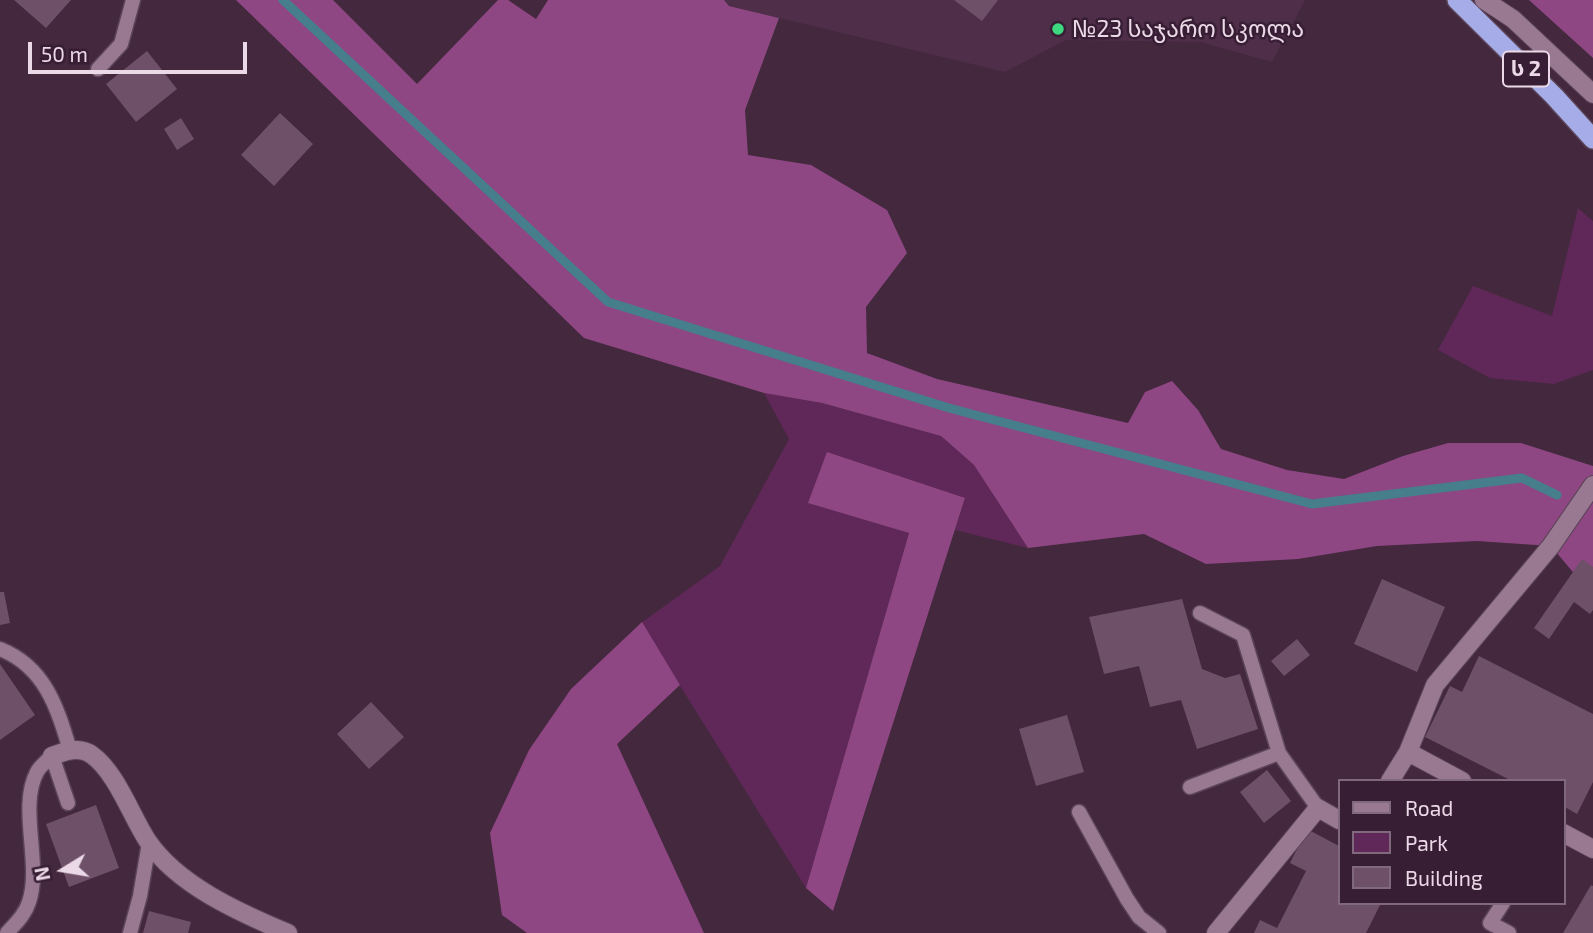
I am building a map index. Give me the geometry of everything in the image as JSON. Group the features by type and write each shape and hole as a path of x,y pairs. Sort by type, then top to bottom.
{"highway":[{"name":"ს 2","path":"1457,0 1554,96 1593,139"}],"street":[{"path":"1484,0 1513,19 1593,94"},
{"path":"1391,779 1408,752 1435,685 1551,546 1593,485"},
{"path":"52,756 70,750 90,753 103,765 149,843 194,885 249,916 288,933"},
{"path":"1408,752 1458,779"},
{"path":"1216,933 1318,808 1338,819"},
{"path":"1565,834 1593,849"}],"lane":[{"path":"98,69 121,44 133,0"},
{"path":"1200,613 1243,635 1279,753 1318,808"},
{"path":"0,649 16,655 42,679 59,713 70,750"},
{"path":"1190,787 1279,753"},
{"path":"6,933 23,914 30,901 33,875 30,794 37,771 52,756 68,803"},
{"path":"1079,812 1127,899 1139,917 1159,933"},
{"path":"130,933 140,896 149,843"},
{"path":"1502,905 1490,923 1510,933"}],"shaded area":[{"path":"236,0 333,0 417,84 498,0 508,0 536,19 548,0 724,0 729,6 779,18 745,110 748,155 811,165 887,210 907,253 866,307 867,353 937,379 1128,423 1145,392 1172,381 1198,410 1221,449 1287,470 1344,479 1403,456 1448,443 1521,443 1593,466 1593,596 1551,546 1477,541 1377,546 1298,559 1206,564 1144,534 1028,548 974,465 941,436 822,403 764,393 584,338"},
{"name":"№23 საჯარო სკოლა","path":"724,0 1305,0 1272,62 1200,42 1066,40 1005,72 729,6"},
{"path":"1529,0 1593,0 1593,58"},
{"path":"827,452 965,498 833,911 806,888 909,533 808,503"},
{"path":"642,622 680,685 617,744 704,933 527,933 502,915 490,833 529,750 571,689"}],"green space":[{"path":"1578,208 1593,221 1593,370 1554,384 1490,378 1438,350 1473,286 1552,316"},
{"path":"764,393 822,403 941,436 974,465 1028,548 955,530 965,499 809,503 909,533 806,888 641,623 720,566 789,439"}],"building":[{"path":"14,0 71,0 46,28"},
{"path":"954,0 998,0 982,21"},
{"path":"147,51 177,89 136,122 106,84"},
{"path":"280,113 313,144 274,186 241,155"},
{"path":"181,118 194,139 177,150 164,129"},
{"path":"1582,559 1593,567 1593,610 1590,614 1574,602 1549,639 1534,628"},
{"path":"1382,579 1445,607 1417,672 1354,644"},
{"path":"0,592 4,592 10,623 0,625"},
{"path":"1182,599 1202,669 1225,678 1240,674 1258,729 1197,749 1181,700 1150,707 1139,666 1104,674 1089,617"},
{"path":"1297,639 1310,655 1284,676 1271,661"},
{"path":"1479,656 1593,714 1593,782 1577,814 1565,807 1565,779 1508,779 1425,737 1450,686 1462,692"},
{"path":"0,664 35,715 0,740"},
{"path":"371,702 404,737 369,769 337,734"},
{"path":"1067,715 1084,772 1036,786 1019,729"},
{"path":"1267,770 1291,801 1264,823 1240,792"},
{"path":"96,805 119,868 69,887 46,824"},
{"path":"1307,829 1338,845 1338,905 1380,905 1366,933 1254,933 1260,920 1277,928 1306,871 1290,863"},
{"path":"1591,885 1593,933 1563,933"},
{"path":"149,911 191,922 188,933 143,933"}],"waterway":[{"path":"283,0 608,302 949,408 1312,504 1522,478 1557,495"}],"place":[{"name":"№23 საჯარო სკოლა","path":"1058,29"}]}
